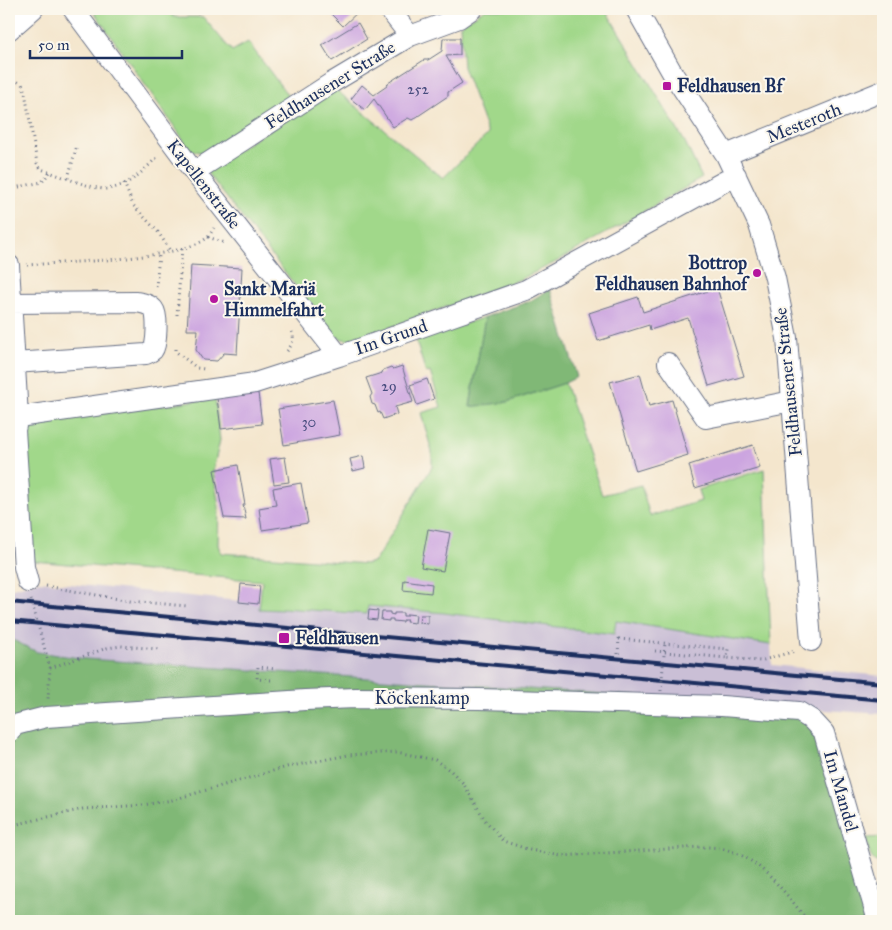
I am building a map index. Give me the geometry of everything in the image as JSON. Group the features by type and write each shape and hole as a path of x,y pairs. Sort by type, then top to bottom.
{"street":[{"path":"9,30 33,9"},
{"name":"Kapellenstraße","path":"73,9 194,172 338,356"},
{"path":"389,9 410,36"},
{"name":"Feldhausener Straße","path":"194,172 333,82 410,36 459,18 472,9"},
{"name":"Feldhausener Straße","path":"636,9 673,74 726,155 759,225 775,278 787,338 811,641"},
{"name":"Mesteroth","path":"726,155 883,91"},
{"name":"Im Grund","path":"18,417 256,383 338,356 526,290 736,175"},
{"path":"9,266 18,417 15,430 16,447 24,567 28,582"},
{"path":"10,303 142,302 153,308 156,315 155,346 152,351 146,354 14,363"},
{"path":"668,363 706,418 792,401"},
{"name":"Köckenkamp","path":"11,726 46,717 284,701 365,698 630,703 722,706 798,712"},
{"name":"Im Mandel","path":"798,712 812,720 824,733 875,881 878,921"}],"path":[{"path":"9,77 22,84 25,92 36,163 41,169 106,189 124,184 135,178 155,159 178,151"},
{"path":"68,178 77,145"},
{"path":"9,189 42,182 50,172"},
{"path":"124,184 133,205 158,232 171,252"},
{"path":"9,266 159,255 171,252 199,243 208,237 224,211"},
{"path":"177,320 182,248"},
{"path":"153,308 159,255"},
{"path":"284,355 292,345 294,337 289,326"},
{"path":"175,344 175,351 197,368 210,369"},
{"path":"46,717 50,668 32,605 28,582 130,601 187,606"},
{"path":"618,654 619,639 728,649 727,658"},
{"path":"655,651 760,661 793,652 811,641"},
{"path":"661,691 665,643"},
{"path":"50,668 107,648 121,646 159,649"},
{"path":"264,680 257,679 258,667 276,669"},
{"path":"9,826 83,809 143,805 172,800 287,768 348,755 397,752 435,760 451,771 463,783 485,820 503,841 530,850 561,856 700,847 722,848 745,856 766,873 808,921"}],"shaded area":[{"path":"39,581 260,603 260,609 281,610 282,608 367,614 367,606 444,613 614,634 616,621 771,645 772,665 883,676 883,714 86,659 37,652 9,639 9,589"}],"green space":[{"path":"92,9 173,9 173,17 203,17 232,51 248,42 292,101 216,149 203,152 193,151"},
{"path":"485,9 605,9 685,142 702,178 554,263 521,279 361,338 347,340 338,337 334,335 205,170 335,89 443,178 488,134 463,67 460,25"},
{"path":"550,289 577,377 565,383 507,402 470,407 485,317 530,301"},
{"path":"485,317 470,406 507,402 565,383 602,495 641,485 650,516 701,501 698,490 764,469 771,645 616,621 614,634 444,613 368,606 367,614 282,608 282,610 259,609 262,581 33,561 25,424 215,398 220,440 213,471 219,507 218,545 221,553 367,564 375,561 432,467 432,452 421,413 441,407 430,372 426,373 416,341"},
{"path":"9,451 15,556 9,557"},
{"path":"11,639 37,652 86,659 633,696 798,716 821,735 874,921 9,921 9,655"},
{"path":"883,837 883,863 878,863 870,855 866,838"}],"building":[{"path":"179,9 200,9 199,13 179,12"},
{"path":"326,9 361,9 343,26"},
{"path":"358,23 367,39 332,61 322,45"},
{"path":"443,38 460,38 460,55 446,56 462,83 448,92 448,96 412,120 408,118 393,127 374,99 365,110 351,99 362,85 374,95 387,86 388,83 442,51"},
{"name":"Sankt Mariä Himmelfahrt","path":"191,265 242,268 237,354 224,353 217,361 203,360 196,350 198,330 187,330"},
{"path":"717,288 744,376 709,386 688,318 650,330 649,325 598,341 589,313 638,297 643,312"},
{"path":"402,366 413,402 395,407 397,414 383,419 375,405 372,404 370,397 372,394 366,378 382,373 383,370 391,367 393,369"},
{"path":"640,374 649,406 672,400 688,455 636,471 610,382"},
{"path":"427,379 434,399 417,405 410,385"},
{"path":"258,393 262,424 221,429 217,398"},
{"path":"333,400 340,435 284,445 278,409"},
{"path":"753,445 760,468 695,488 689,465"},
{"path":"363,456 365,468 353,471 350,459"},
{"path":"285,457 289,482 274,484 270,459"},
{"path":"238,465 246,519 224,518 214,470"},
{"path":"301,483 308,523 262,530 259,508 276,505 273,488"},
{"path":"428,529 450,533 443,571 421,567"},
{"path":"404,580 432,584 431,593 403,590"},
{"name":"Feldhausen","path":"241,584 260,586 258,604 239,602"},
{"path":"369,610 378,611 377,620 368,619"},
{"path":"382,612 390,612 390,614 394,615 394,613 403,613 403,616 407,616 407,614 416,615 415,623 406,622 407,620 403,620 403,622 393,621 393,619 389,619 389,621 381,620"},
{"path":"420,615 428,615 428,624 419,623"}],"railway":[{"path":"9,602 883,683"},
{"path":"9,621 883,700"}],"place":[{"name":"Feldhausen Bf","path":"667,86"},
{"name":"Bottrop Feldhausen Bahnhof","path":"757,273"},
{"name":"Sankt Mariä Himmelfahrt","path":"214,299"},
{"name":"Feldhausen","path":"284,638"}]}
